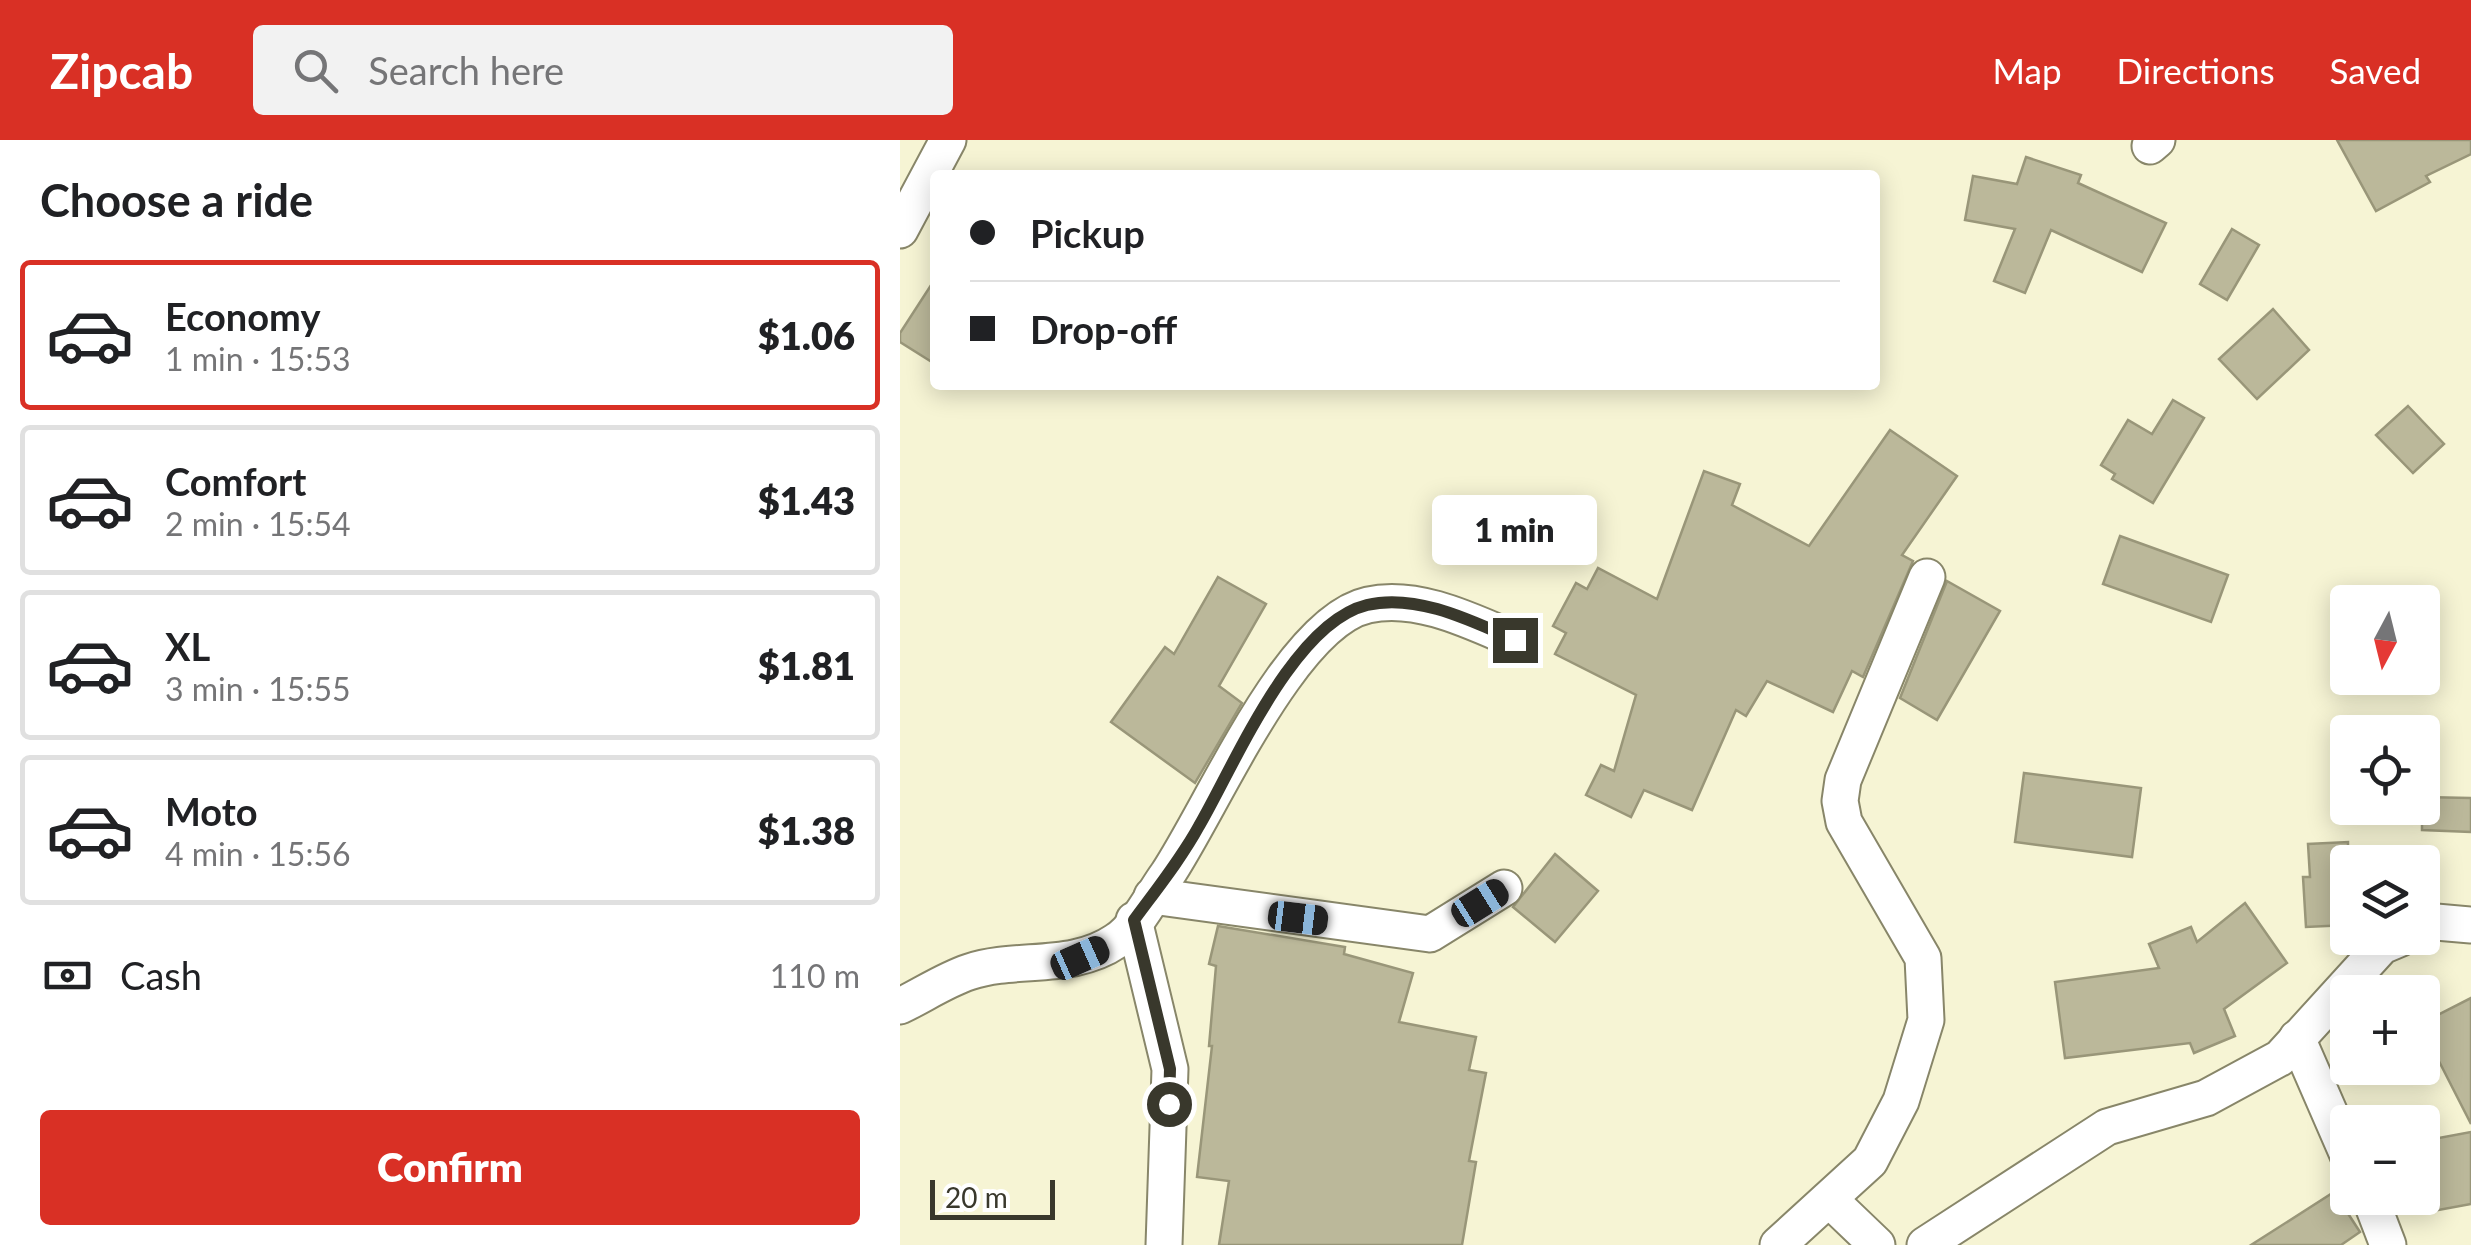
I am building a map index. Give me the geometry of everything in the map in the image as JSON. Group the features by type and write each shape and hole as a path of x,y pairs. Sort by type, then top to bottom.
{"street":[{"path":"932,170 948,140"},
{"path":"900,230 930,174"},
{"path":"1778,1245 1870,1160 1900,1101 1926,1020 1923,958 1844,822 1840,801 1843,780 1927,576"},
{"path":"900,1006 970,972 1080,958 1119,940 1197,830 1295,660 1326,628 1367,605 1403,605 1452,612 1515,640"},
{"path":"1143,908 1430,934 1504,888"},
{"path":"1143,908 1170,1069 1164,1245"},
{"path":"2440,922 2471,925"},
{"path":"1925,1245 2107,1126 2206,1098 2280,1058 2374,955"},
{"path":"2298,1038 2330,1113"},
{"path":"1830,1200 1877,1245"},
{"path":"2377,1215 2388,1245"}],"building":[{"path":"2337,140 2471,140 2471,154 2426,176 2430,182 2376,211"},
{"path":"2026,157 2081,175 2078,183 2166,223 2142,272 2051,230 2025,293 1994,281 2015,229 1965,220 1973,176 2017,184"},
{"path":"2232,229 2259,245 2227,300 2200,284"},
{"path":"930,287 930,361 900,342 900,333"},
{"path":"2273,309 2309,350 2257,399 2219,359"},
{"path":"2173,400 2204,418 2153,503 2112,479 2115,474 2101,465 2128,420 2152,434"},
{"path":"2408,406 2444,444 2413,473 2376,435"},
{"path":"1890,430 1957,476 1902,555 1913,561 1863,677 1852,671 1833,712 1767,681 1746,716 1736,710 1692,810 1644,790 1631,817 1586,795 1601,765 1614,771 1636,695 1555,654 1566,633 1553,626 1576,583 1587,589 1598,568 1657,599 1704,471 1740,484 1732,505 1809,546"},
{"path":"2120,536 2228,575 2211,622 2103,584"},
{"path":"1218,577 1266,604 1219,686 1242,703 1195,783 1111,722 1165,647 1174,654"},
{"path":"1947,581 2000,611 1937,720 1900,698"},
{"path":"2024,773 2141,788 2132,857 2015,842"},
{"path":"2440,797 2471,798 2471,832 2422,830 2422,825 2440,825"},
{"path":"2348,842 2330,845 2330,926 2306,927 2303,877 2310,877 2308,844"},
{"path":"1555,854 1598,891 1555,942 1513,907"},
{"path":"2245,903 2287,963 2224,1009 2235,1036 2194,1053 2190,1043 2065,1058 2055,982 2159,968 2149,944 2191,927 2197,942"},
{"path":"1218,926 1345,947 1344,954 1413,973 1399,1022 1476,1037 1469,1070 1486,1073 1469,1161 1476,1162 1462,1245 1219,1245 1229,1181 1197,1177 1212,1046 1216,966 1209,964"},
{"path":"2471,998 2471,1124 2440,1063 2440,1014"},
{"path":"2471,1132 2471,1204 2440,1210 2440,1138"},
{"path":"2330,1195 2330,1215 2349,1215 2360,1232 2341,1245 2251,1245"}],"route":[{"path":"1169,1104 1170,1069 1134,920 1197,830 1258,718 1295,660 1326,628 1367,605 1452,612 1515,640"}]}
